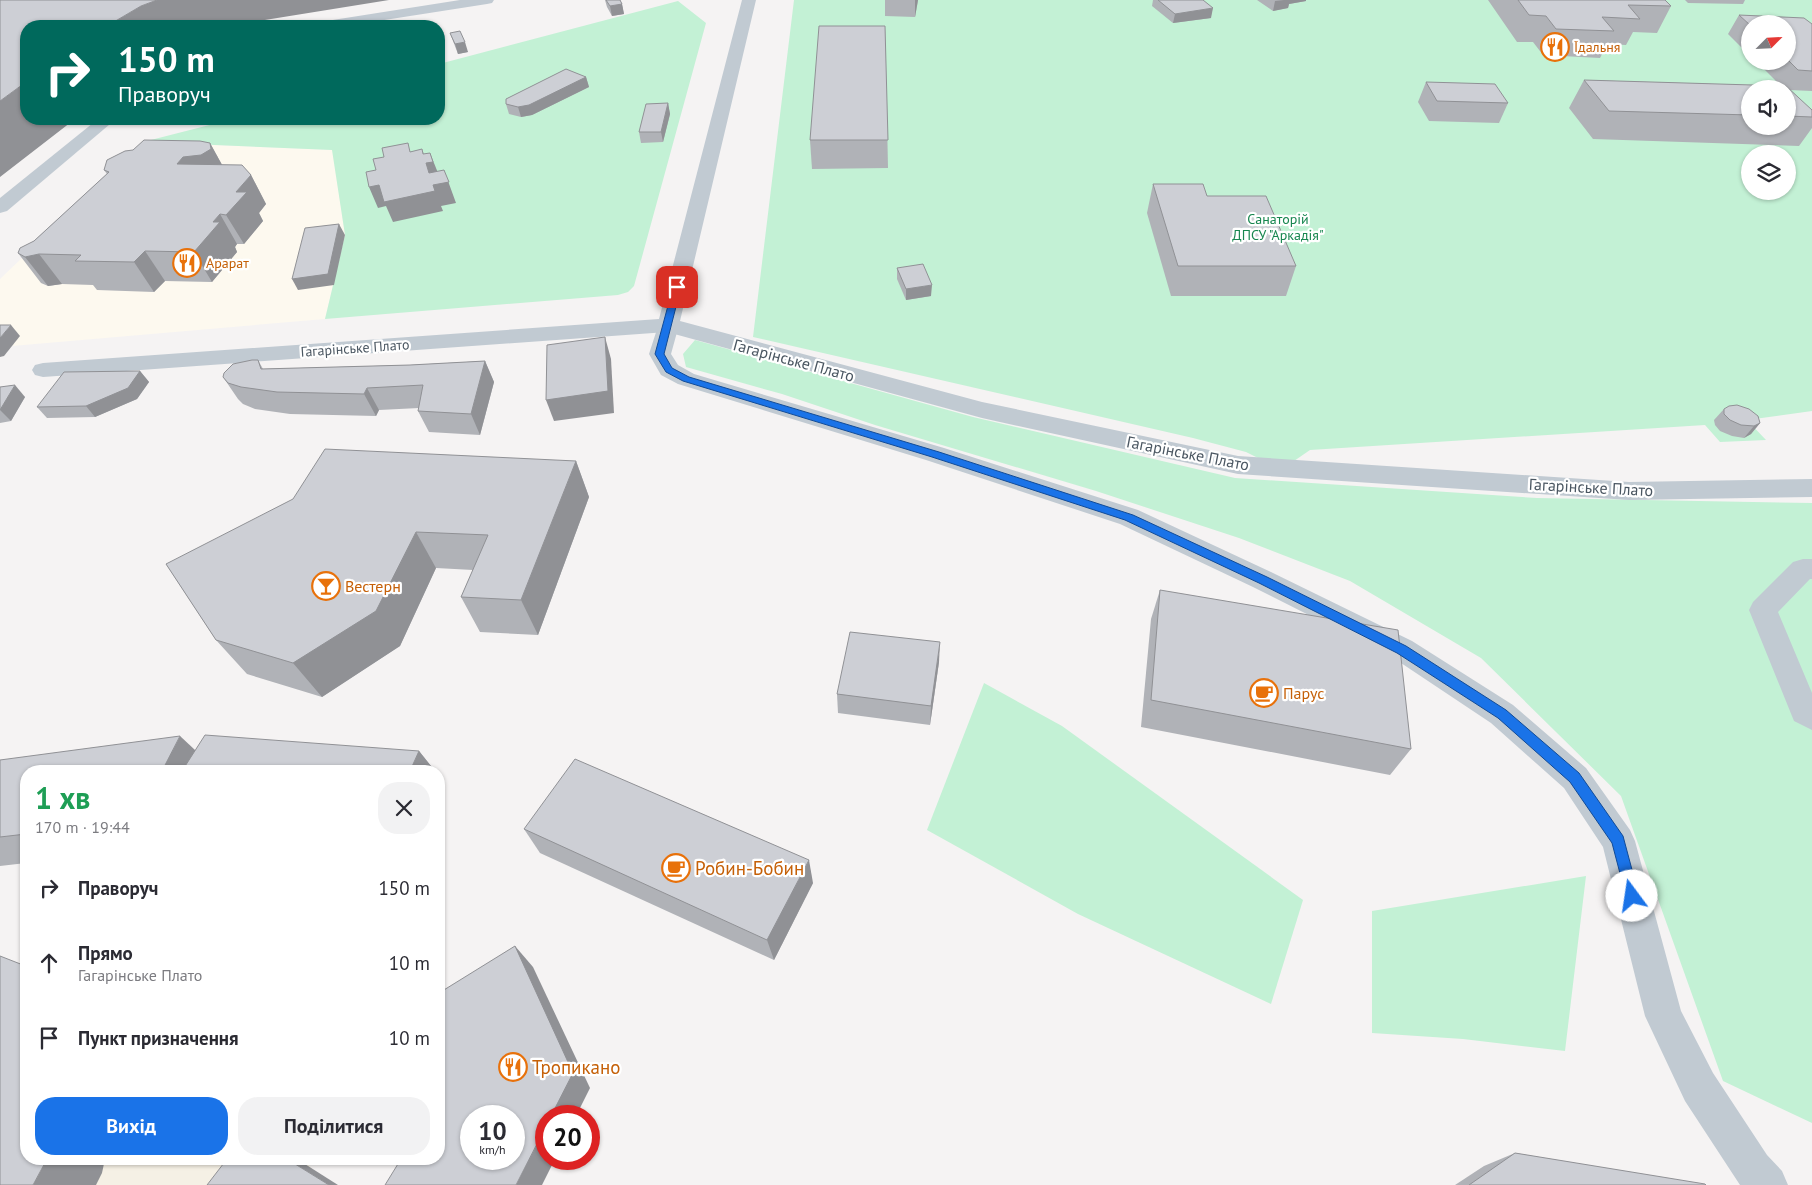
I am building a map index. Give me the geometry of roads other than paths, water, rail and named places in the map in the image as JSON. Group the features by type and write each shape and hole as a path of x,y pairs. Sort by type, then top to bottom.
{"street":[{"path":"359,20 487,0"},
{"path":"749,0 660,354 669,370 686,379 935,454 1129,517 1263,580 1402,649 1502,714 1575,778 1618,841 1664,1016 1699,1086 1753,1169 1768,1185"},
{"path":"0,207 101,125"},
{"name":"Гагарінське Плато","path":"43,370 668,325 982,410 1238,465 1629,492 1812,488"},
{"path":"1812,569 1803,569 1764,610 1805,712 1812,717"}],"place":[{"name":"Їдальня","path":"1555,47"},
{"name":"Арарат","path":"187,263"},
{"name":"Вестерн","path":"326,586"},
{"name":"Парус","path":"1264,693"},
{"name":"Робин-Бобин","path":"676,868"},
{"name":"Тропикано","path":"513,1067"}],"park label":[{"name":"Санаторій ДПСУ \"Аркадія\"","path":"1278,227"}]}
